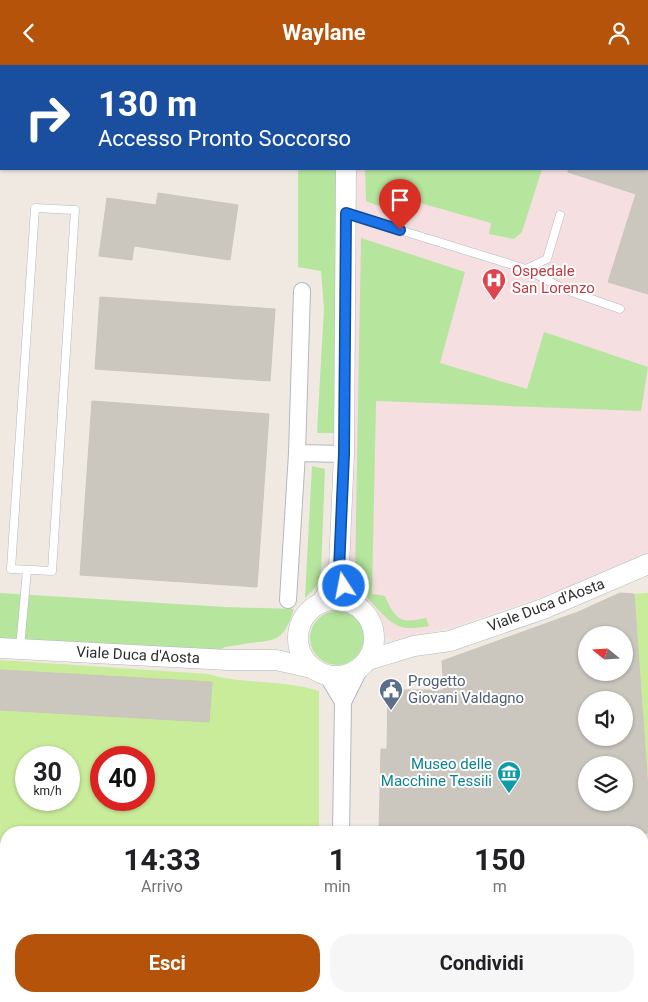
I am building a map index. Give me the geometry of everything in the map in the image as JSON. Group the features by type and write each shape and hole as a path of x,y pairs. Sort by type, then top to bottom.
{"street":[{"path":"346,170 344,454 339,570 350,602"},
{"path":"288,600 297,453 302,291"},
{"path":"297,453 344,454"},
{"name":"Viale Duca d'Aosta","path":"364,664 414,646 459,638 543,609 648,564"},
{"path":"276,660 298,636 305,616 322,602 339,570"},
{"path":"322,602 341,600 350,602 367,615 375,637 373,649 343,702 341,826"},
{"path":"372,625 414,646"},
{"path":"298,636 301,654 320,672 343,702"},
{"name":"Viale Duca d'Aosta","path":"0,648 276,660 320,672"},
{"path":"320,672 338,677 364,664"}],"lane":[{"path":"35,208 75,210 52,571 27,570 11,569 35,208"},
{"path":"346,213 526,269 566,290 620,309"},
{"path":"526,269 547,259 560,215"},
{"path":"20,649 27,570"}],"shaded area":[{"name":"Ospedale San Lorenzo","path":"343,170 648,170 648,557 603,576 449,628 393,640 362,621 333,579"},
{"path":"648,788 648,826 616,826 615,811 633,811 633,789"}],"green space":[{"path":"298,170 343,170 338,433 317,433 324,308 321,271 298,267"},
{"path":"365,170 542,170 522,232 514,239 489,234 491,223 399,197 394,212 366,201"},
{"path":"361,238 465,272 440,363 527,389 544,332 648,367 641,411 376,401 372,594 385,596 392,610 400,618 417,620 426,618 429,626 418,628 402,627 391,622 361,591 355,577"},
{"path":"312,466 325,469 321,572 317,586 305,598"},
{"path":"0,593 225,607 294,609 290,621 280,636 267,641 223,648 209,667 0,653"},
{"path":"648,593 648,774 647,774 634,594"},
{"path":"337,611 347,613 356,619 362,628 364,638 362,648 356,657 347,663 337,665 327,663 318,657 312,648 310,638 312,628 318,619 327,613"},
{"path":"0,660 208,674 235,680 305,687 319,691 319,826 0,826"}],"building":[{"path":"568,170 648,170 648,294 608,282 636,194 568,172"},
{"path":"158,193 238,205 230,260 134,246 132,260 99,256 107,198 156,205"},
{"path":"100,297 275,309 270,381 95,369"},
{"path":"92,401 269,414 257,587 80,575"},
{"path":"620,593 634,594 648,788 648,826 379,826 381,749 387,749 388,690 444,690 442,661 578,612"},
{"path":"0,670 212,682 209,722 0,710"}],"place":[{"name":"Ospedale San Lorenzo","path":"494,301"},
{"name":"Progetto Giovani Valdagno","path":"391,711"},
{"name":"Museo delle Macchine Tessili","path":"509,794"}],"route":[{"path":"344,586 339,570 344,454 346,213 400,230"}]}
